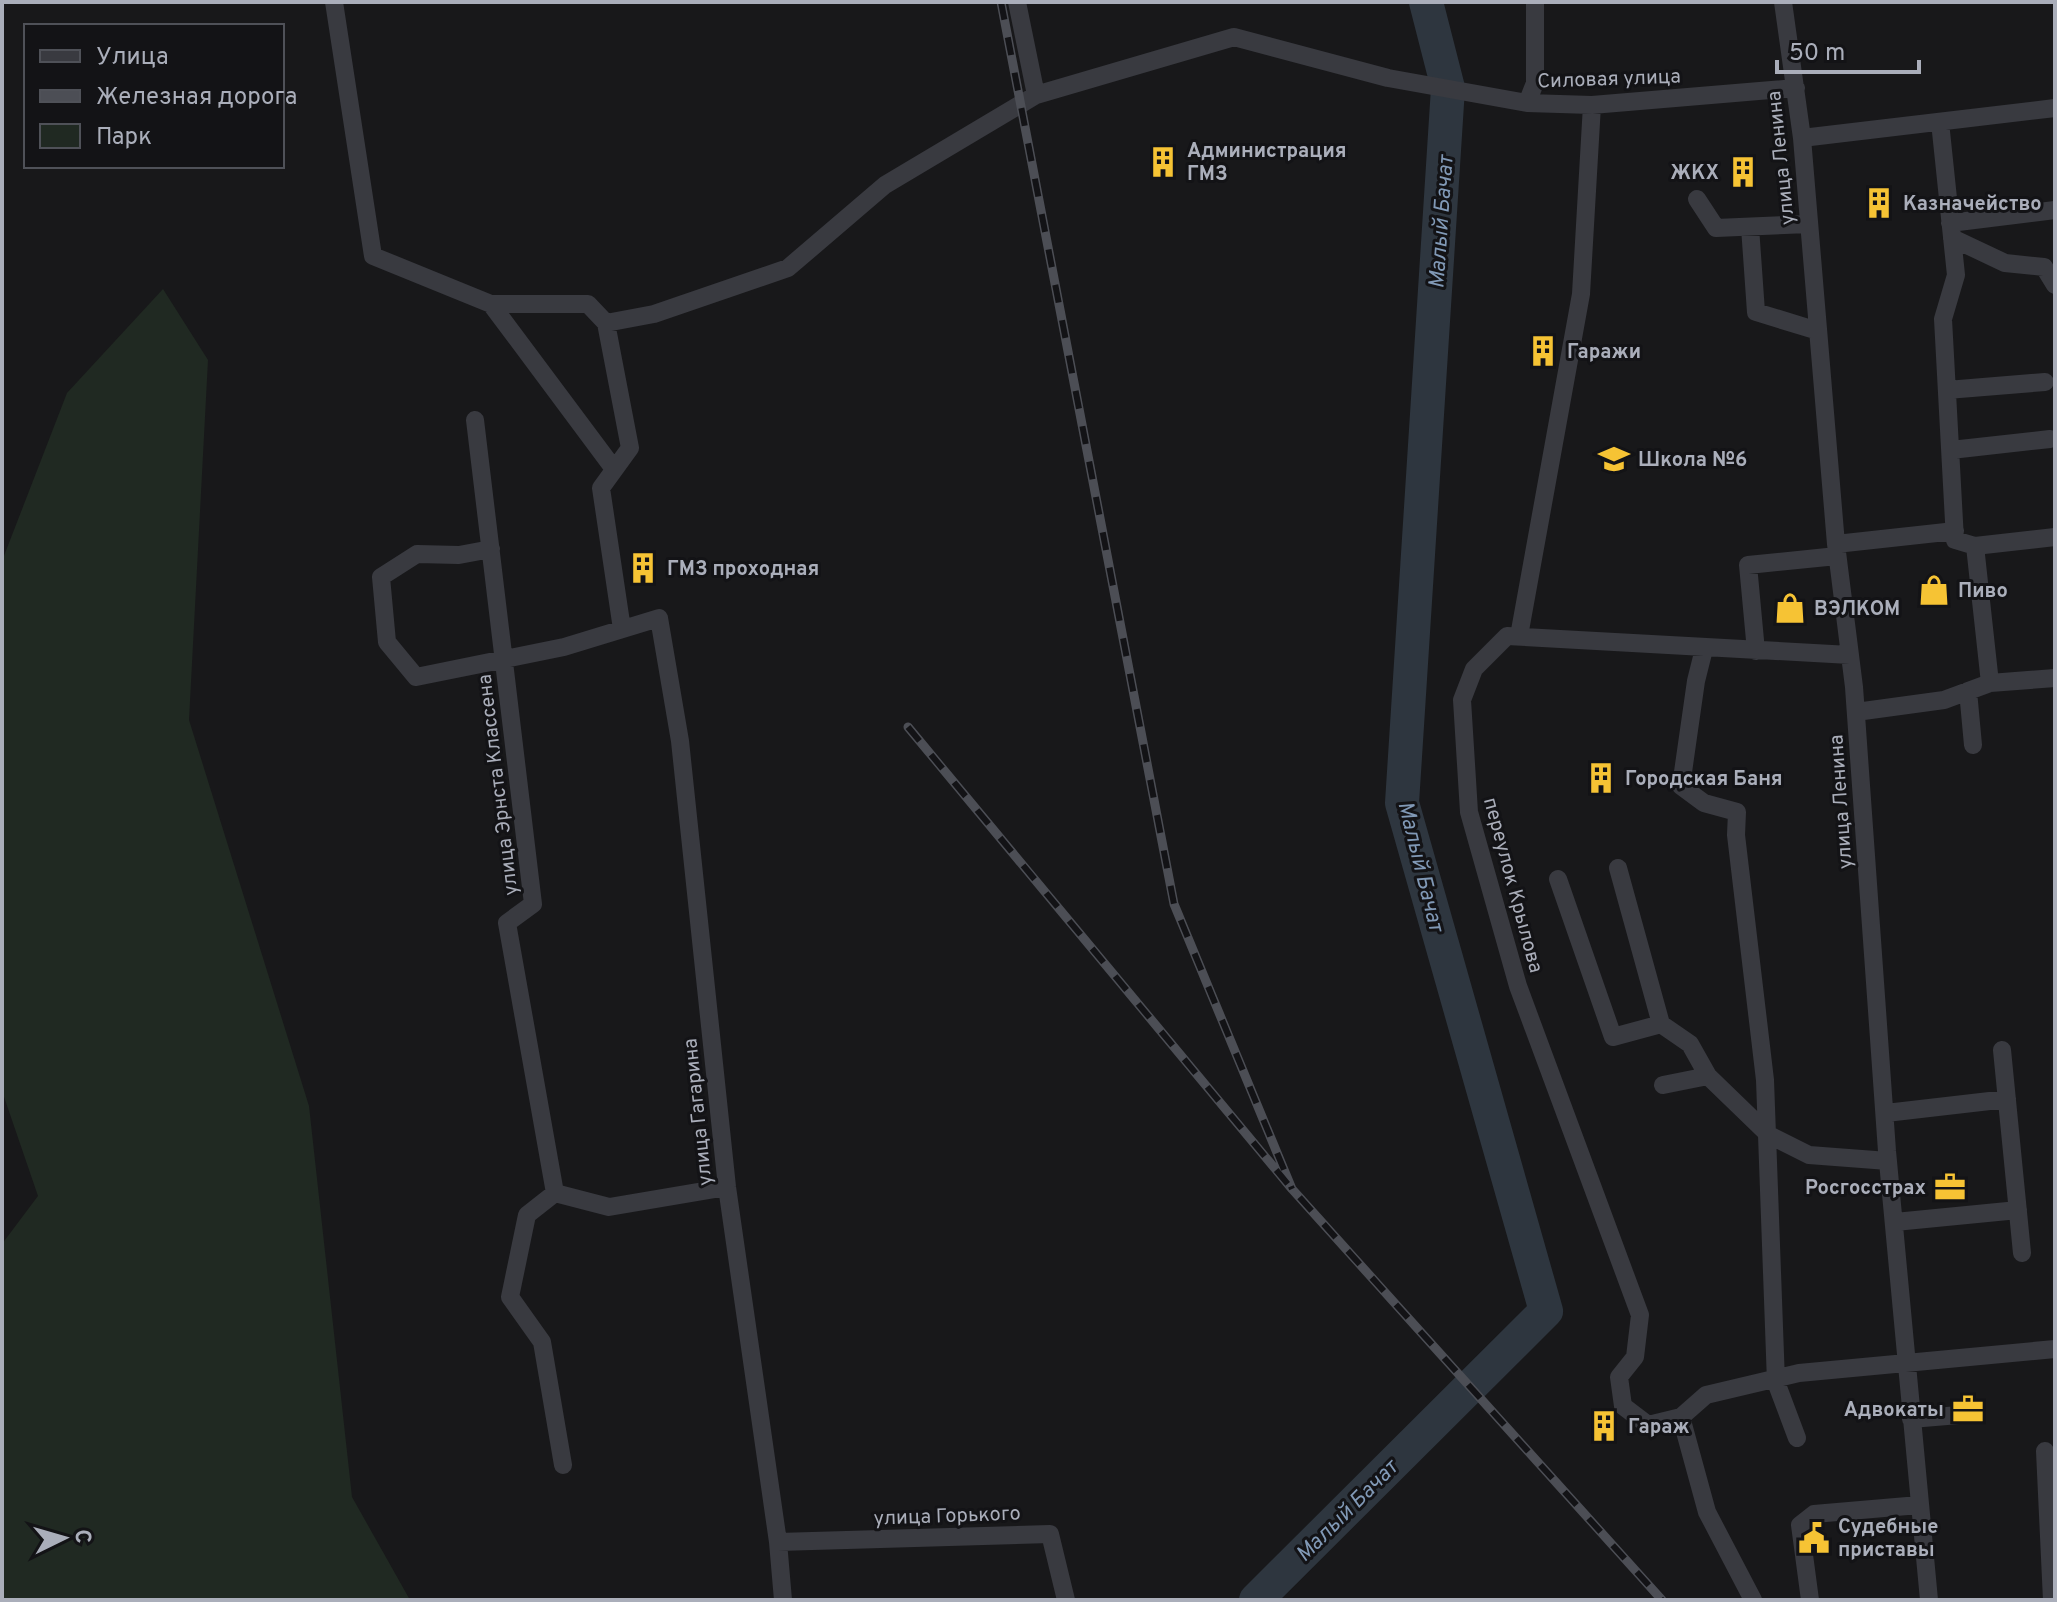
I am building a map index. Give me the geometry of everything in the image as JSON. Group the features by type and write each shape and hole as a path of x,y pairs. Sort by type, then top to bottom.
{"street":[{"path":"334,2 373,256 491,304 588,304 606,323 630,448 601,488 622,629 564,647 416,677 387,642 381,577 417,554 459,555 491,549"},
{"path":"1017,2 1036,95"},
{"name":"Силовая улица","path":"1535,2 1535,83 1527,103 1592,105 1796,88"},
{"name":"улица Ленина","path":"1783,2 1802,138 1837,550 1856,712 1888,1161 1929,1600"},
{"path":"606,323 654,314 788,268 885,185 1036,95 1234,37 1388,78 1527,103"},
{"path":"1592,105 1581,294 1519,636 1850,655"},
{"path":"1802,138 2055,108"},
{"path":"1940,122 1956,275 1943,319 1955,540 1975,546 2055,537"},
{"path":"1697,199 1716,228 1809,224"},
{"path":"1951,231 2055,210"},
{"path":"1750,227 1756,312 1818,331"},
{"path":"1951,231 2005,263 2044,267 2055,285"},
{"path":"491,304 614,469"},
{"path":"1947,390 2045,382"},
{"name":"улица Эрнста Классена","path":"475,420 533,904 507,923 555,1193"},
{"path":"1951,450 2050,439"},
{"path":"1756,651 1748,565 1955,531"},
{"path":"1975,546 1990,683"},
{"name":"улица Гагарина","path":"622,629 659,618 680,741 727,1187 778,1542 783,1600"},
{"name":"переулок Крылова","path":"1519,636 1507,636 1474,669 1462,700 1469,812 1518,986 1640,1315 1635,1357 1619,1377 1623,1406 1648,1425 1681,1417"},
{"path":"1704,649 1693,694 1681,786 1704,803 1737,812 1736,835 1769,1135 1776,1382 1797,1438"},
{"path":"1856,712 1944,700 1990,683 2055,678"},
{"path":"1968,691 1973,745"},
{"path":"1618,868 1661,1024 1690,1044 1708,1076 1769,1135 1809,1155 1888,1161"},
{"path":"1558,879 1613,1037 1661,1024"},
{"path":"2002,1050 2022,1253"},
{"path":"1663,1085 1708,1076"},
{"path":"1886,1113 2007,1099"},
{"path":"563,1465 542,1342 510,1297 527,1215 555,1193 609,1207 727,1187"},
{"path":"1895,1222 2018,1210"},
{"path":"1753,1600 1707,1512 1681,1417 1706,1395 1776,1382 1799,1373 2055,1349"},
{"path":"1911,1419 1959,1415"},
{"path":"2045,1451 2052,1600"},
{"path":"1810,1600 1800,1525 1814,1514 1919,1505"},
{"name":"улица Горького","path":"778,1542 1050,1534 1066,1600"}],"green space":[{"path":"163,289 208,360 189,720 309,1106 352,1497 410,1600 2,1600 2,1244 38,1196 2,1091 2,561 67,393"}],"waterway":[{"name":"Малый Бачат","path":"1256,1600 1546,1311 1402,803 1448,88 1426,2"}],"railway":[{"path":"1001,2 1174,904 1292,1189"},
{"path":"908,727 1292,1189 1662,1600"}],"place":[{"name":"Администрация ГМЗ","path":"1163,162"},
{"name":"ЖКХ","path":"1743,172"},
{"name":"Казначейство","path":"1879,203"},
{"name":"Гаражи","path":"1543,351"},
{"name":"Школа №6","path":"1614,459"},
{"name":"ГМЗ проходная","path":"643,568"},
{"name":"Пиво","path":"1934,590"},
{"name":"ВЭЛКОМ","path":"1790,608"},
{"name":"Городская Баня","path":"1601,778"},
{"name":"Росгосстрах","path":"1950,1187"},
{"name":"Адвокаты","path":"1968,1409"},
{"name":"Гараж","path":"1604,1426"},
{"name":"Судебные приставы","path":"1814,1538"}]}
